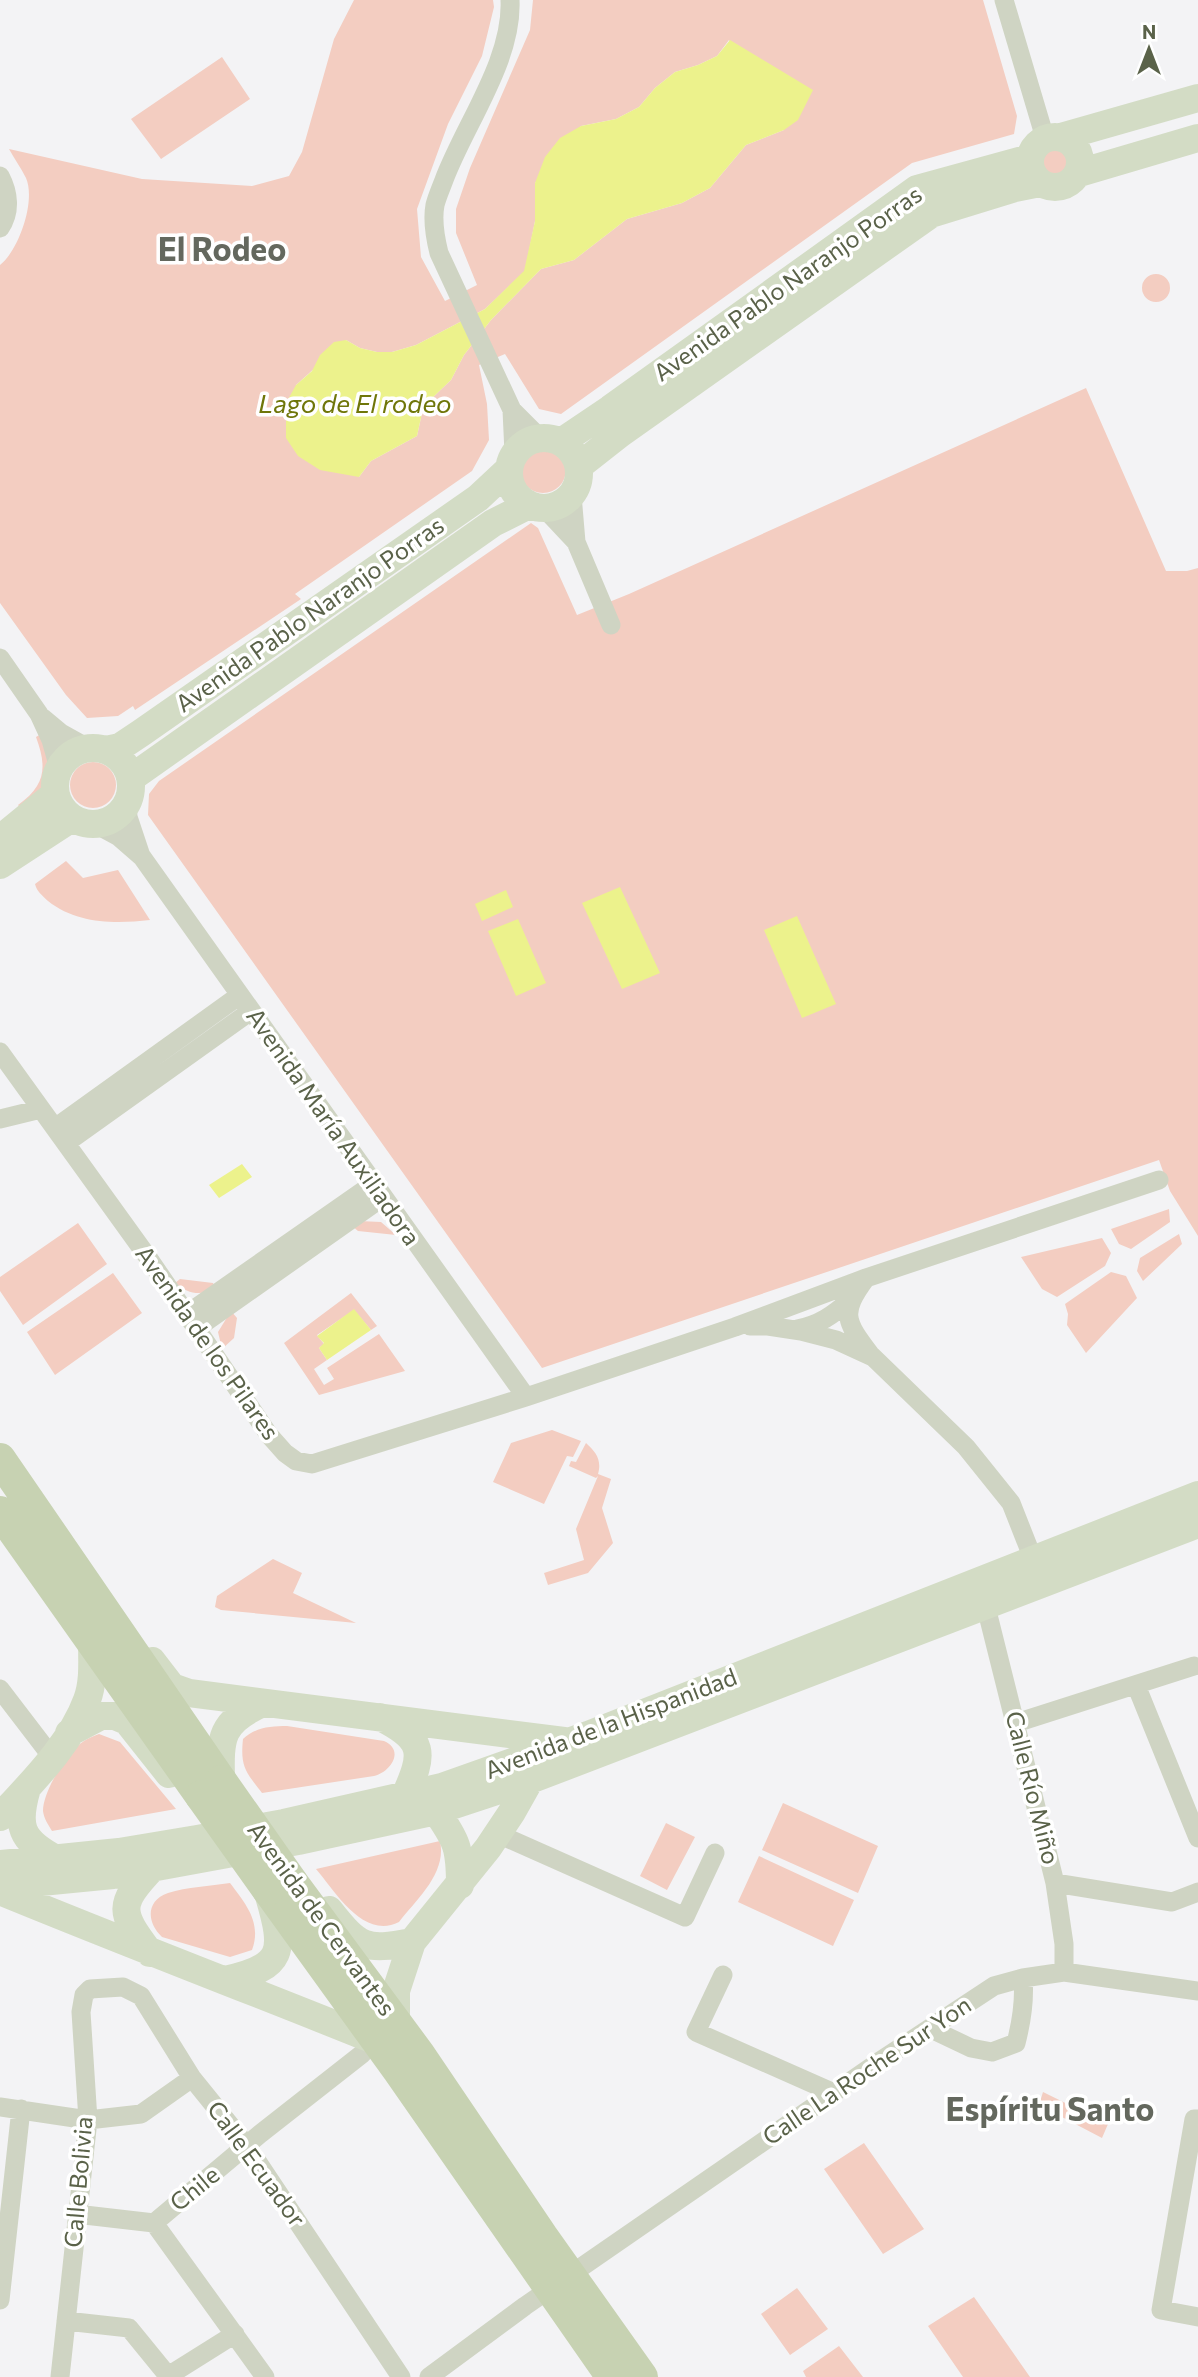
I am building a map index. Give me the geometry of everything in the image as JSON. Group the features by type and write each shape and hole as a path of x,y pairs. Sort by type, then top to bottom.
{"main road":[{"name":"Avenida Pablo Naranjo Porras","path":"550,440 610,409 917,189 1044,154 1198,98"},
{"path":"1079,173 1079,156 1072,142 1044,154 1055,188 1066,186 1079,173 1198,138"},
{"name":"Avenida Pablo Naranjo Porras","path":"579,466 632,425 931,214 1014,188 1044,154"},
{"path":"550,440 572,452 579,466 579,481 572,495 560,505 537,507 513,491 511,461 525,443 550,440"},
{"name":"Avenida Pablo Naranjo Porras","path":"97,749 120,747 141,733 478,498 511,461"},
{"name":"Avenida Pablo Naranjo Porras","path":"129,791 493,523 537,507"},
{"path":"0,839 57,781 71,755 97,749 122,761 129,791 114,818 83,821 0,865"},
{"path":"57,781 60,805 83,821"},
{"name":"Avenida de Cervantes","path":"0,1459 136,1655 205,1788"},
{"name":"Avenida de la Hispanidad","path":"0,1864 119,1852 197,1839 442,1787 570,1741 1198,1495"},
{"name":"Avenida de Cervantes","path":"0,1512 92,1641 205,1788 289,1891 398,2070 559,2282 642,2377"},
{"name":"Avenida de la Hispanidad","path":"0,1888 113,1875 298,1841 436,1811 530,1780 1198,1524"},
{"path":"0,1817 52,1757 88,1699 92,1641"},
{"path":"136,1655 148,1655 172,1687 179,1691 570,1741"},
{"path":"69,1733 101,1716 115,1716 127,1721 170,1776 180,1782 205,1788 221,1752 226,1729 245,1711 263,1703"},
{"path":"378,1716 402,1730 417,1750 417,1768 405,1796"},
{"path":"0,1888 150,1953 377,2039 412,1942 498,1834 530,1780"},
{"path":"27,1788 21,1810 22,1827 31,1843 56,1859"},
{"path":"436,1811 456,1842 460,1856 460,1885"},
{"path":"150,1953 128,1924 126,1906 135,1886 153,1867"},
{"path":"225,1980 257,1972 271,1962 278,1925 289,1891 327,1907 350,1936 368,1946 386,1947 412,1942"},
{"name":"Avenida de Cervantes","path":"559,2282 612,2377"}],"street":[{"path":"510,0 504,49 449,167 435,205 434,233 439,253 512,410 511,461"},
{"path":"1004,0 1044,154"},
{"path":"0,176 7,196 7,209 0,228"},
{"path":"512,410 550,440"},
{"path":"572,495 576,542 611,625"},
{"path":"537,507 576,542"},
{"path":"0,658 39,714 51,740 57,781"},
{"path":"39,714 61,733 97,749"},
{"name":"Avenida María Auxiliadora","path":"129,791 128,817 142,857"},
{"name":"Avenida María Auxiliadora","path":"83,821 119,837 142,857 526,1397"},
{"path":"60,1135 245,1003"},
{"name":"Avenida de los Pilares","path":"0,1052 192,1321 269,1435 296,1461 312,1464 526,1397 735,1327 866,1279 1159,1180"},
{"path":"0,1119 41,1109"},
{"path":"192,1321 378,1190"},
{"path":"825,1330 830,1317 850,1300 866,1279"},
{"path":"825,1330 818,1312 830,1292"},
{"path":"850,1300 848,1317 856,1334 873,1357 966,1447 1011,1503 1038,1572 1034,1587"},
{"path":"735,1327 825,1330 873,1357"},
{"name":"Calle Río Miño","path":"986,1607 1055,1883 1064,1944 1064,1972"},
{"path":"1016,1723 1194,1666"},
{"path":"1136,1685 1198,1838"},
{"path":"0,1689 52,1757"},
{"path":"498,1834 685,1917 715,1853"},
{"path":"1055,1883 1171,1902 1198,1892"},
{"name":"Calle La Roche Sur Yon","path":"429,2377 559,2282 931,2029 962,2005 994,1986 1023,1978 1064,1972 1198,1991"},
{"path":"723,1975 696,2032 834,2093"},
{"path":"931,2029 971,2048 992,2052 1016,2043 1024,2005 1023,1978"},
{"name":"Calle Ecuador","path":"90,1989 123,1987 141,1996 191,2078 247,2146 401,2377"},
{"name":"Calle Bolivia","path":"60,2377 88,2120 81,2012 84,1995 90,1989"},
{"name":"Chile","path":"76,2214 154,2222 377,2039"},
{"path":"0,2107 88,2120 141,2114 191,2078"},
{"path":"0,2300 22,2109"},
{"path":"1196,2119 1161,2310 1198,2317"},
{"path":"154,2222 265,2377"},
{"path":"66,2320 129,2328 169,2377 235,2334"}],"shaded area":[{"path":"354,0 493,0 494,7 482,56 448,124 417,209 421,257 445,301 477,285 456,233 456,209 470,168 530,30 533,0 983,0 1017,116 1014,134 912,163 561,414 539,409 505,354 479,365 487,404 489,440 472,471 295,594 301,599 135,710 133,706 118,716 87,718 66,695 0,603 0,265 19,237 29,199 26,178 9,149 142,179 252,186 289,176 302,152 334,39","holes":["729,40 784,130 746,145 710,188 682,203 627,219 574,260 541,269 491,320 464,355 451,380 429,401 422,413 417,436 371,461 359,477 296,385 346,340 360,348 392,352 416,345 485,309 525,271 535,221 535,183 581,126 616,119 639,107 655,88 675,72 717,56"]},
{"path":"222,57 250,99 161,159 131,119"},
{"path":"1055,148 1066,152 1070,163 1066,174 1055,178 1044,174 1040,163 1044,152"},
{"path":"1156,274 1166,278 1170,288 1166,298 1156,302 1146,298 1142,288 1146,278"},
{"path":"1086,388 1166,571 1198,568 1198,1236 1170,1191 1159,1160 542,1368 148,815 149,794 159,781 531,523 538,528 577,615"},
{"path":"543,447 559,454 566,470 559,486 543,493 527,486 520,470 527,454"},
{"path":"43,733 49,777 41,793 22,810 18,805 34,790 42,775 42,757 36,737"},
{"path":"93,762 109,769 116,785 109,801 93,808 77,801 70,785 77,769"},
{"path":"66,861 83,878 118,870 150,920 97,921 59,909 38,891 35,884"},
{"path":"1169,1209 1170,1222 1131,1249 1119,1244 1111,1229"},
{"path":"359,1221 381,1222 396,1235 358,1231 351,1225"},
{"path":"78,1223 107,1264 23,1325 0,1291 0,1277"},
{"path":"1179,1234 1182,1244 1143,1281 1137,1271 1140,1258"},
{"path":"1102,1238 1111,1253 1105,1266 1057,1297 1042,1289 1021,1257"},
{"path":"1111,1272 1126,1276 1137,1298 1086,1353 1067,1325 1065,1304"},
{"path":"113,1273 142,1313 55,1375 27,1332"},
{"path":"180,1279 213,1283 216,1289 205,1293 189,1292 175,1283"},
{"path":"351,1293 377,1326 371,1330 354,1310 317,1335 324,1344 319,1348 327,1360 314,1369 324,1385 334,1379 327,1368 379,1334 405,1371 319,1395 284,1343"},
{"path":"231,1311 237,1318 234,1338 222,1349 218,1332"},
{"path":"552,1430 581,1441 573,1457 567,1456 544,1504 493,1482 511,1443"},
{"path":"586,1443 597,1457 598,1474 611,1479 602,1508 613,1543 588,1573 548,1585 544,1573 584,1560 576,1529 598,1476 596,1478 569,1466 571,1461 576,1462"},
{"path":"273,1559 302,1573 293,1593 356,1623 221,1610 215,1607 217,1596"},
{"path":"287,1726 384,1741 394,1750 395,1755 386,1770 374,1776 262,1793 245,1769 242,1756 243,1739 264,1728"},
{"path":"99,1734 120,1742 176,1809 52,1831 43,1811 51,1783 77,1746"},
{"path":"783,1803 878,1846 858,1893 762,1850"},
{"path":"666,1823 695,1837 667,1890 640,1876"},
{"path":"440,1841 439,1864 429,1885 399,1922 386,1926 362,1919 341,1900 316,1869"},
{"path":"759,1856 854,1900 833,1946 738,1902"},
{"path":"230,1883 247,1906 254,1922 255,1940 252,1950 230,1957 162,1937 153,1925 152,1907 155,1901 168,1893"},
{"path":"1043,2092 1108,2124 1102,2138 1039,2105"},
{"path":"864,2143 924,2229 883,2254 824,2169"},
{"path":"797,2288 828,2329 790,2355 761,2314"},
{"path":"974,2297 1030,2377 963,2377 928,2326"},
{"path":"839,2346 863,2377 806,2377 803,2371"}],"water":[{"name":"Lago de El rodeo","path":"730,40 813,90 798,120 784,130 746,145 710,188 682,203 627,219 574,260 541,269 491,320 464,355 451,380 429,401 422,413 417,436 371,461 359,477 320,470 298,456 286,438 286,403 296,385 312,371 320,355 334,342 346,340 360,348 392,352 416,345 485,309 524,271 535,221 535,183 545,157 560,138 581,126 616,119 639,107 655,88 675,72 717,56"},
{"path":"620,887 660,973 622,989 582,903"},
{"path":"506,890 513,907 482,921 475,904"},
{"path":"797,916 836,1004 802,1018 764,930"},
{"path":"518,919 546,983 516,996 488,931"},
{"path":"242,1164 252,1177 219,1198 209,1185"},
{"path":"354,1309 371,1330 327,1360 319,1348 324,1343 317,1336"}],"district":[{"name":"El Rodeo","path":"222,250"},
{"name":"Espíritu Santo","path":"1050,2110"}]}
